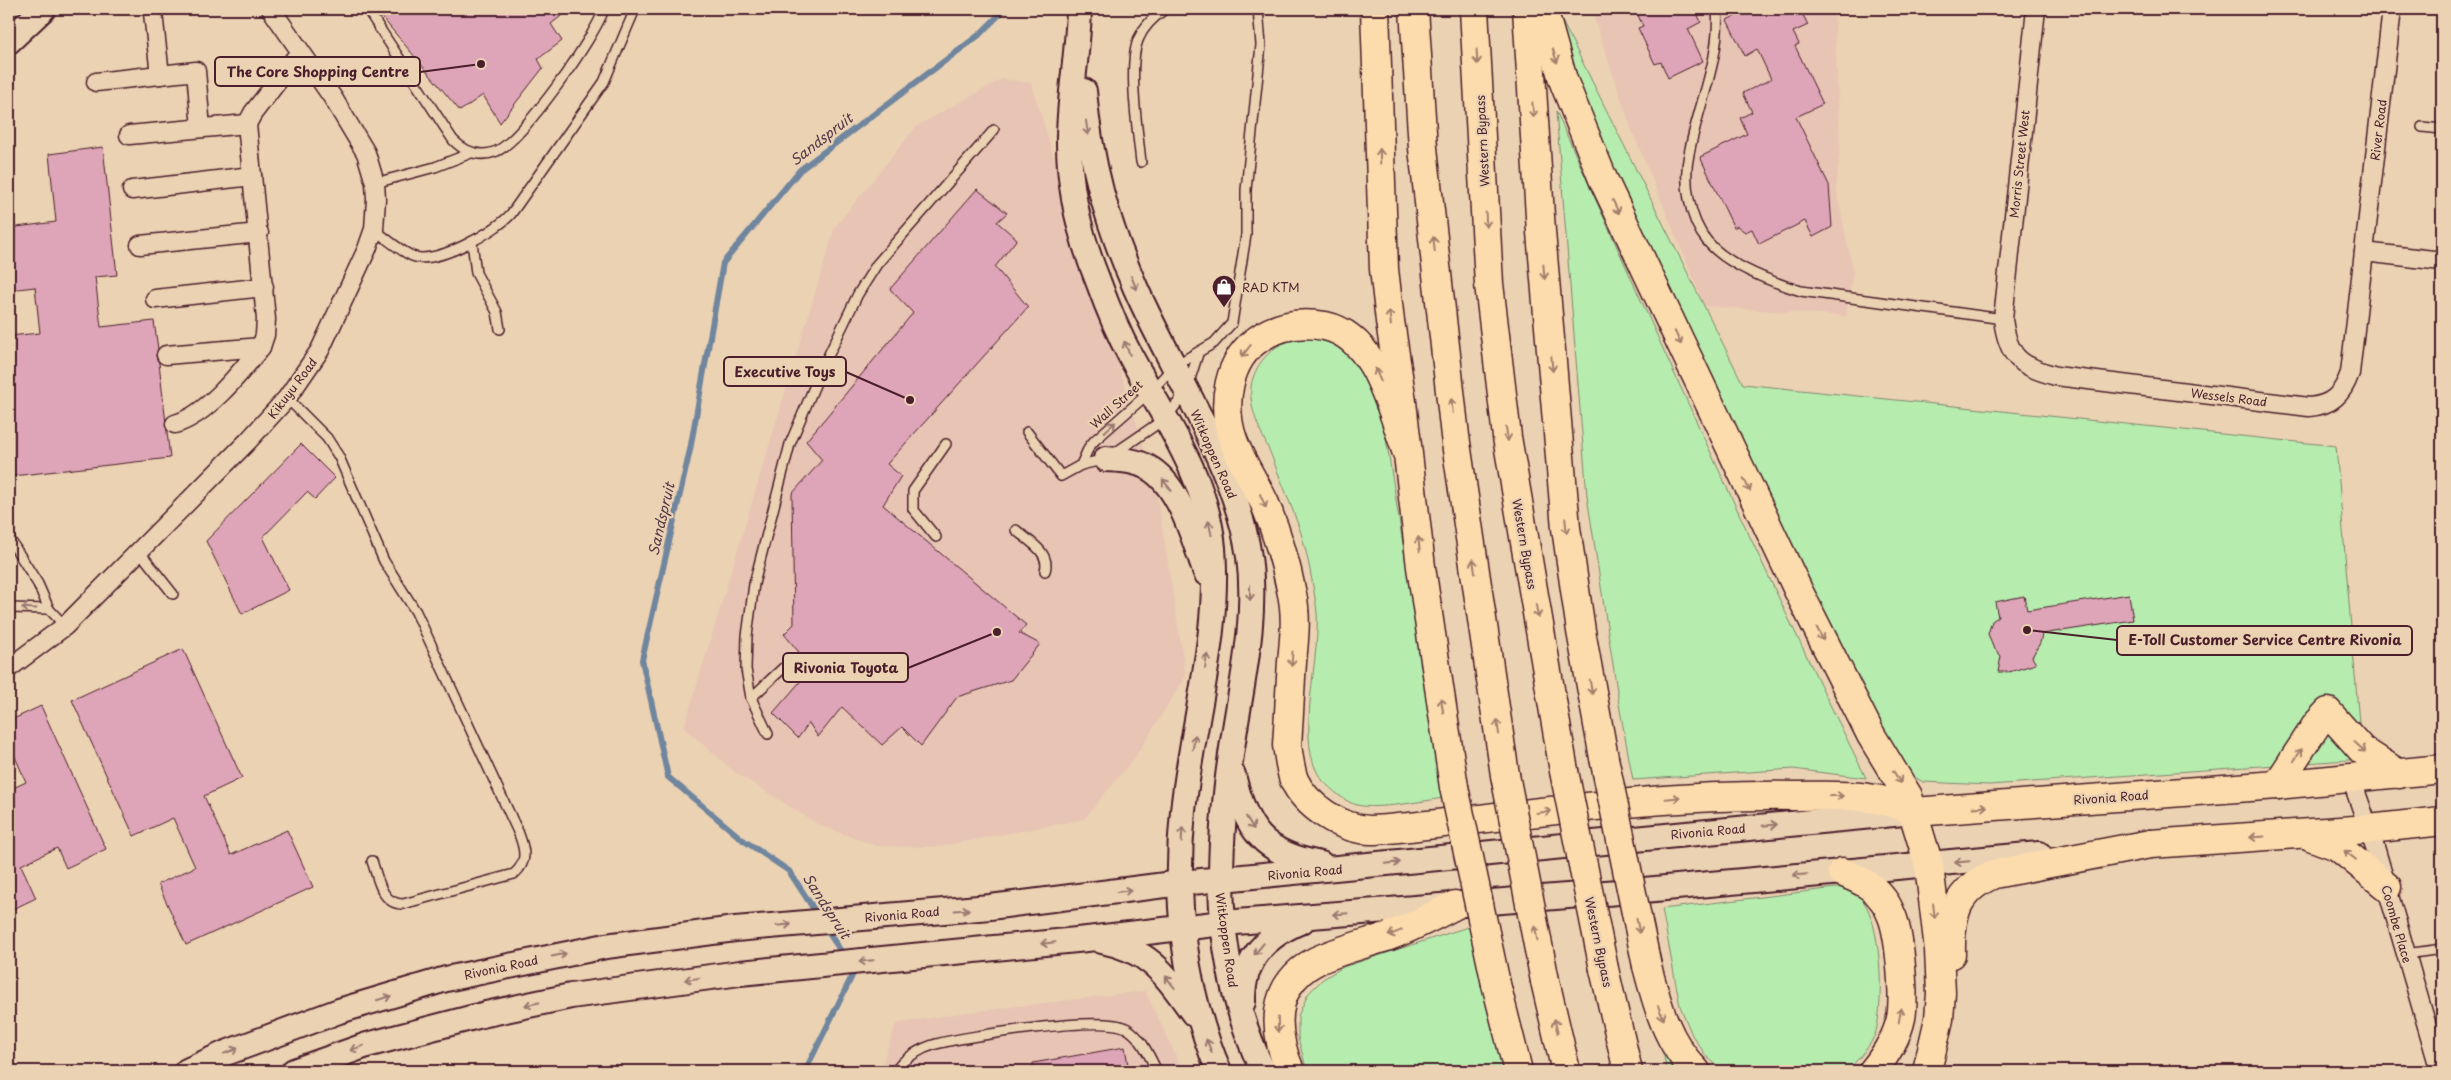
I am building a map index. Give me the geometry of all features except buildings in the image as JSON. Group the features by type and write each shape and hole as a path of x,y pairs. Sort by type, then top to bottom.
{"main road":[{"path":"9,41 43,9"},
{"path":"1375,9 1384,269 1422,567 1454,788 1496,984 1518,1071"},
{"path":"1414,9 1423,148 1455,436 1506,775 1546,980 1566,1071"},
{"name":"Western Bypass","path":"1474,9 1490,294 1508,438 1564,771 1604,969 1628,1071"},
{"path":"1527,9 1541,232 1566,528 1581,631 1604,758 1647,966 1658,1006 1672,1042 1696,1071"},
{"path":"1543,9 1563,80 1602,178 1798,590 1871,735 1906,791 1914,812 1929,865 1939,950 1941,993 1939,1019 1927,1071"},
{"name":"Witkoppen Road","path":"1079,19 1086,120 1092,161 1102,199 1136,290 1227,478 1244,527 1249,560 1250,609 1248,643 1230,761 1219,880 1222,922 1231,978 1243,1021 1263,1071"},
{"name":"Witkoppen Road","path":"1079,19 1069,133 1069,162 1074,205 1098,281 1130,355 1189,463 1202,497 1211,534 1214,594 1200,709 1183,811 1181,883 1188,972 1200,1021 1219,1071"},
{"path":"1407,453 1376,368 1349,337 1330,328 1310,323 1290,326 1270,331 1252,343 1236,364 1227,393 1227,412 1233,440 1267,511 1282,550 1292,596 1295,619 1287,745 1290,764 1295,780 1316,807 1334,819 1368,830 1686,797 1862,796 1898,803 1914,812"},
{"path":"1106,459 1135,462 1148,467 1168,485 1184,514 1214,594"},
{"path":"2277,785 2317,724 2328,712 2362,750 2400,774"},
{"path":"1230,761 1241,805 1249,823 1263,840 1272,848 1291,857 1345,868"},
{"name":"Rivonia Road","path":"186,1071 226,1053 339,1011 446,979 606,946 735,929 990,908 1181,883 1634,838 1914,812 2277,785 2442,769"},
{"path":"294,1071 367,1045 486,1014 571,996 740,972 1087,939 1222,922 1455,905 1929,865 2150,844 2369,829 2442,821"},
{"path":"2301,834 2338,846 2387,887"},
{"path":"1935,1071 1952,1017 1955,994 1952,925 1956,909 1966,892 1978,881 1994,874 2150,844"},
{"path":"1842,872 1864,882 1879,893 1893,919 1897,940 1902,1000 1901,1018 1894,1039 1873,1071"},
{"path":"1290,1071 1279,1042 1278,1021 1281,1002 1296,976 1318,961 1390,935 1455,905"},
{"path":"1243,1021 1243,994 1246,974 1256,952 1276,934 1316,916"},
{"path":"1087,939 1124,947 1149,959 1200,1021"}],"street":[{"name":"Kikuyu Road","path":"9,668 65,626 287,398 320,350 346,297 374,230 375,183 369,160 353,129 271,9"},
{"name":"Morris Street West","path":"2003,318 2036,9"},
{"name":"River Road","path":"2364,252 2392,9"},
{"path":"153,13 160,75"},
{"path":"175,424 184,421 205,408 261,347 266,327 264,287 247,124 253,113 300,52"},
{"path":"96,82 196,71 201,128"},
{"path":"129,135 247,124"},
{"path":"132,190 252,176"},
{"path":"140,245 259,233"},
{"path":"2364,252 2442,261"},
{"name":"Wessels Road","path":"2003,318 2006,340 2010,350 2025,365 2037,371 2056,376 2309,407 2323,406 2335,400 2350,373 2364,252"},
{"path":"155,299 264,287"},
{"path":"166,355 261,347"},
{"name":"Coombe Place","path":"2351,778 2387,887 2438,1070"}],"lane":[{"path":"367,9 453,140 460,147 471,153 482,155 497,151 517,137 583,50 600,22 604,9"},
{"path":"1141,162 1134,90 1138,38 1154,17 1165,9"},
{"path":"1174,366 1198,354 1223,335 1232,323 1246,235 1246,190 1261,45 1258,9"},
{"path":"1717,9 1717,43 1713,69 1688,156 1689,198 1696,221 1707,241 1727,258 1776,283 1801,291 2003,318"},
{"path":"374,230 413,257 432,256 472,242 501,224 511,214 604,82 633,14"},
{"path":"2422,127 2442,129"},
{"path":"768,734 751,698 746,669 747,636 754,584 790,444 820,373 858,294 877,264 994,130"},
{"path":"375,183 435,167 471,153"},
{"path":"472,242 476,273 496,312 500,329"},
{"path":"1027,432 1062,476 1081,465 1106,459 1166,418 1186,392 1198,354"},
{"name":"Wall Street","path":"1081,465 1089,447 1095,440 1151,391 1174,366"},
{"path":"287,398 327,438 338,457 384,561 416,612 519,834 524,853 524,861 514,874 403,904 395,904 385,896 372,861"},
{"path":"936,537 913,509 913,491 946,444"},
{"path":"1016,530 1045,556 1047,566 1045,571"},
{"path":"9,538 38,584 49,609 65,626"},
{"path":"139,551 173,594"},
{"path":"9,608 49,609"},
{"path":"751,698 783,668"},
{"path":"2406,954 2442,949"},
{"path":"896,1071 900,1064 936,1044 1006,1032 1102,1022 1126,1028 1135,1036 1146,1050 1156,1071"}],"shaded area":[{"path":"1591,9 1834,9 1840,146 1836,189 1853,271 1846,316 1705,306 1631,128"},
{"path":"1002,79 1031,83 1155,483 1186,676 1135,757 1084,819 936,847 877,846 819,825 735,772 684,728 835,227 917,126"},
{"path":"1145,991 1183,1071 880,1071 896,1024 961,1013"}],"green space":[{"path":"1562,21 1743,384 2336,446 2362,759 1989,785 1923,782 1906,772 1890,750 1612,172 1566,52"},
{"path":"1556,111 1708,446 1866,778 1793,769 1633,780 1620,710 1587,496"},
{"path":"1303,334 1337,337 1379,395 1444,798 1388,806 1357,805 1343,798 1330,788 1323,781 1314,765 1310,745 1309,722 1316,647 1316,604 1301,533 1256,421 1251,396 1253,377 1263,360 1277,347"},
{"path":"1844,887 1858,895 1867,908 1873,923 1877,942 1880,981 1879,1018 1874,1037 1868,1048 1847,1071 1724,1071 1707,1057 1692,1035 1680,1006 1662,909"},
{"path":"1471,926 1506,1071 1309,1071 1305,1064 1298,1038 1298,1016 1308,994 1323,979 1343,967"},
{"path":"1661,1044 1678,1071 1667,1071"}],"waterway":[{"name":"Sandspruit","path":"819,917 789,871 743,840 668,777 642,660 690,450 723,263 800,170 979,35 1005,9"},
{"name":"Sandspruit","path":"824,926 845,957"},
{"name":"Sandspruit","path":"805,1071 854,972 851,968"}],"place":[{"name":"The Core Shopping Centre","path":"481,64"},
{"name":"RAD KTM","path":"1224,308"},
{"name":"Executive Toys","path":"910,400"},
{"name":"E-Toll Customer Service Centre Rivonia","path":"2027,630"},
{"name":"Rivonia Toyota","path":"997,632"}]}
